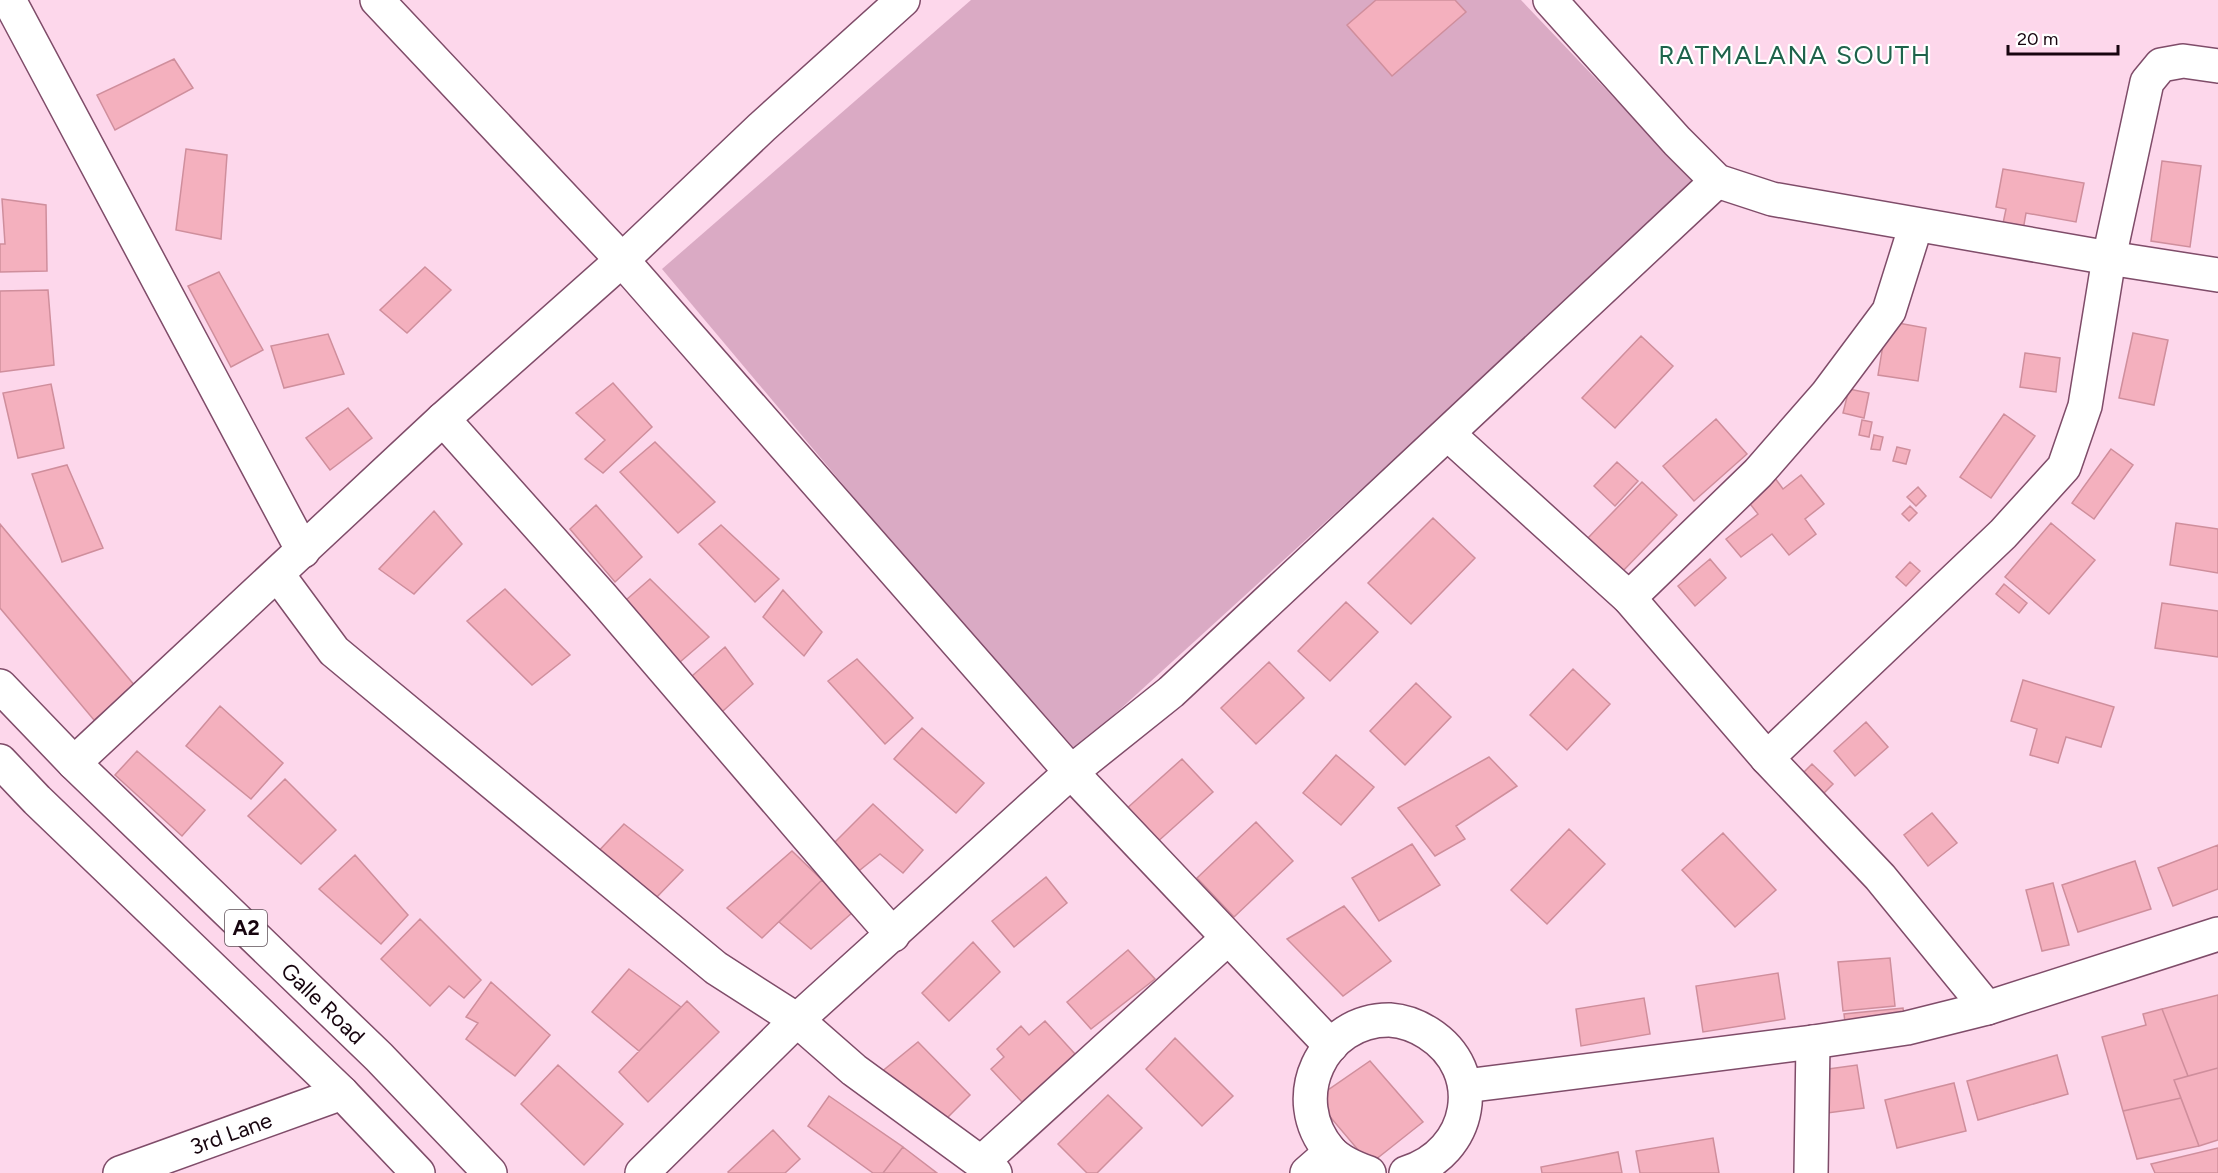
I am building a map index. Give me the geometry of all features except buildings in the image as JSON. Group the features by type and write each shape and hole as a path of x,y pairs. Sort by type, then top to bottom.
{"main road":[{"path":"9,0 303,551"},
{"path":"377,0 622,260 1071,772 1331,1046"},
{"path":"74,763 443,419 622,260 762,127 903,0"},
{"path":"1550,0 1677,141 1717,181 1772,199 2218,275"},
{"path":"1767,758 2003,534 2064,467 2085,406 2109,258 2147,82 2161,65 2183,61 2218,66"},
{"path":"642,1173 796,1020 893,935 1071,772 1171,692 1717,181"},
{"path":"1629,598 1758,473 1827,393 1889,311 1916,225"},
{"path":"443,419 602,597 893,935"},
{"path":"1448,434 1629,598 1767,758 1880,877 1987,1008"},
{"path":"278,575 334,651 716,968 796,1020 854,1070 988,1168 1228,938"},
{"name":"Galle Road","path":"0,686 74,763 379,1057 490,1173"},
{"name":"A2","path":"0,761 37,800 342,1093 418,1173"},
{"path":"1465,1086 1907,1028 1987,1008 2218,934"},
{"path":"1369,1173 1319,1162 1316,1131 1310,1105 1311,1079 1322,1055 1341,1036 1364,1023 1391,1020 1417,1026 1440,1040 1456,1061 1465,1086 1465,1111 1457,1134 1442,1154 1422,1168 1406,1173"},
{"path":"1810,1173 1813,1042"},
{"name":"3rd Lane","path":"120,1173 342,1093"}],"shaded area":[{"path":"971,0 1521,0 1696,184 1070,755 662,269"}],"district":[{"name":"RATMALANA SOUTH","path":"1795,55"}]}
